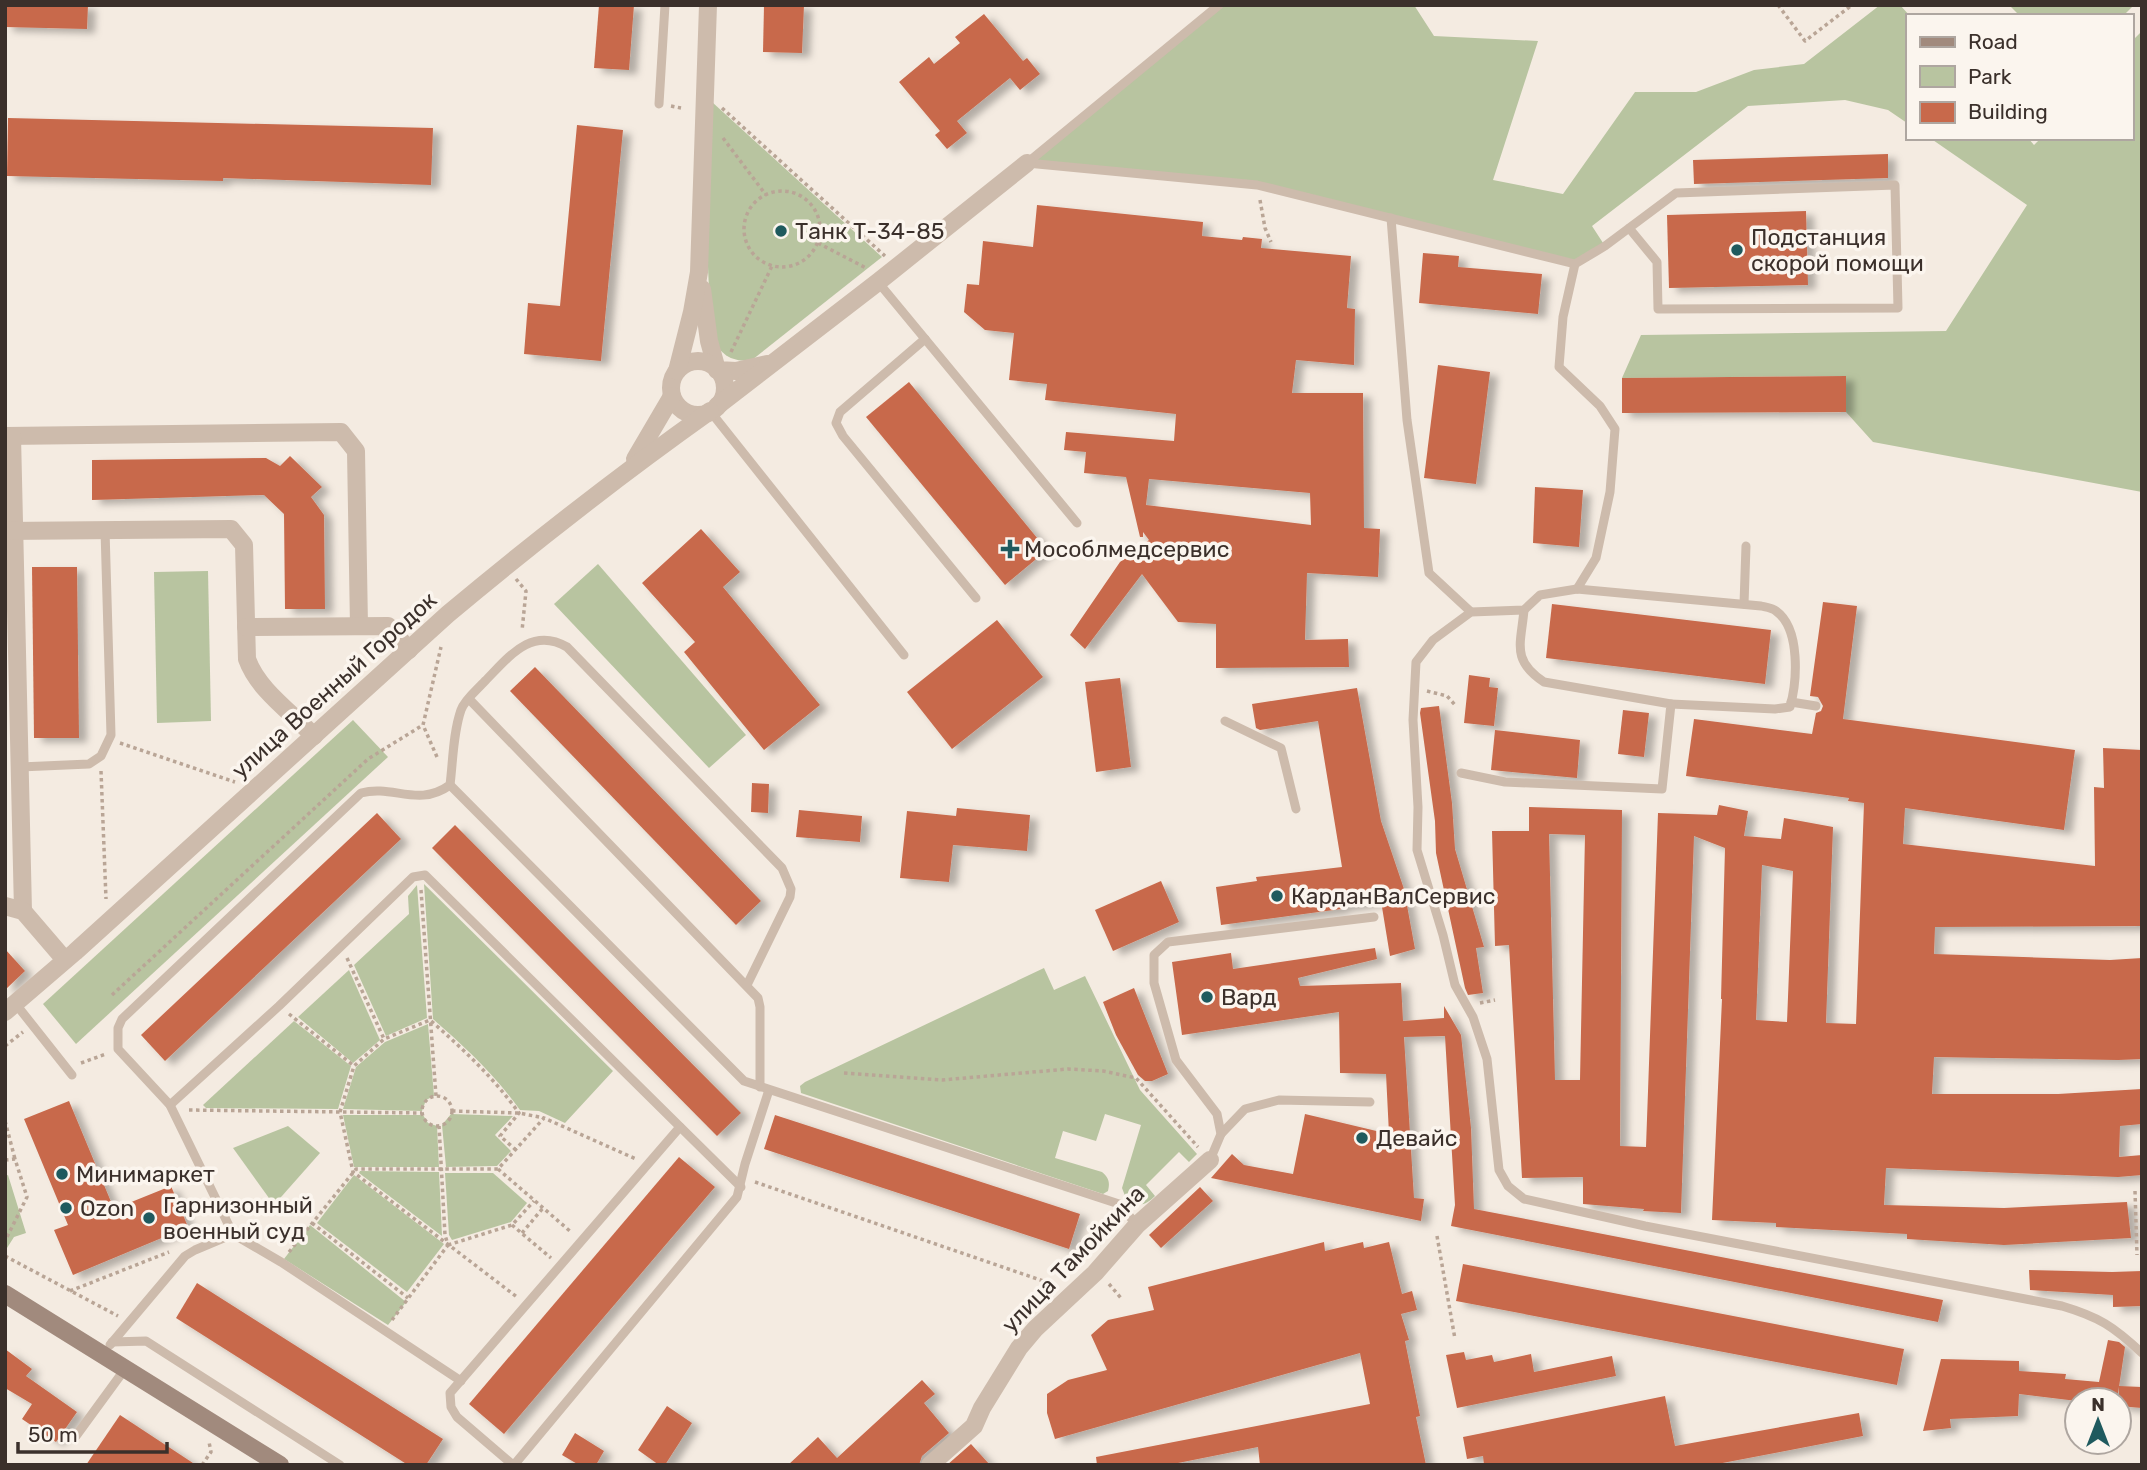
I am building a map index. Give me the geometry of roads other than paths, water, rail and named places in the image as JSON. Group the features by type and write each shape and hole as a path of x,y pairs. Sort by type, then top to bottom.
{"street":[{"path":"699,272 709,341 724,386 724,395 714,409 702,414 690,414 679,407 672,396 671,383 677,371 692,312 699,272 708,5"},
{"name":"улица Военный Городок","path":"10,1007 506,565 626,471 777,361 1027,163"},
{"path":"677,371 696,361 710,364 717,370 746,369 777,361"},
{"path":"626,471 645,445 672,396"},
{"path":"23,911 9,436 341,432 356,451 359,626"},
{"path":"10,531 231,529 244,545 247,659 251,671 259,683 314,736"},
{"path":"246,626 388,625 409,650"},
{"path":"5,906 23,911 65,960"},
{"name":"улица Тамойкина","path":"930,1465 974,1426 1019,1348 1035,1329 1076,1292 1137,1225 1210,1160"},
{"path":"5,1294 108,1348 125,1369 280,1465"}],"lane":[{"path":"659,104 666,5"},
{"path":"1027,163 1219,5"},
{"path":"1027,163 1257,185 1575,264 1605,246 1676,192 1895,185 1898,308 1658,309 1657,262 1629,228"},
{"path":"1391,218 1407,420 1429,573 1471,612"},
{"path":"1575,264 1563,317 1559,367 1600,406 1615,429 1610,492 1596,558 1577,589"},
{"path":"878,282 1077,523"},
{"path":"925,339 840,412 835,423 976,598"},
{"path":"714,409 904,655"},
{"path":"20,767 89,764 101,756 111,735 105,530"},
{"path":"1744,604 1746,546"},
{"path":"1524,610 1520,654 1528,672 1544,682 1671,704 1775,709 1790,708 1795,689 1794,643 1788,626 1776,611 1744,604 1577,589 1540,595 1524,610 1471,612 1433,640 1416,662 1413,720 1418,807 1417,850 1455,985 1473,1017 1487,1059 1499,1170 1508,1186 1524,1199 1646,1226 2062,1306 2094,1316 2118,1330 2142,1353"},
{"path":"461,1381 281,1262 233,1234 170,1105 118,1049 118,1028 122,1019 361,793 380,790 426,796 438,794 450,785 463,706 520,647 551,640 567,647 782,868 792,889 790,897 747,985"},
{"path":"469,699 758,999 765,1089 737,1197 513,1465 457,1417 451,1407 450,1393 680,1127"},
{"path":"1791,702 1816,706"},
{"path":"1461,773 1505,782 1662,789 1671,704"},
{"path":"1225,721 1280,748 1296,809"},
{"path":"450,785 740,1078 765,1089 1119,1204 1137,1225"},
{"path":"170,1105 279,1006 413,877 420,874 430,878 680,1127 742,1182"},
{"path":"1221,1134 1217,1114 1176,1059 1154,983 1154,955 1168,942 1374,917"},
{"path":"10,1007 32,1024 69,1072"},
{"path":"1210,1160 1221,1134 1245,1109 1279,1100 1370,1102"},
{"path":"108,1348 185,1256 233,1234"},
{"path":"108,1348 146,1341 340,1465"},
{"path":"76,1436 125,1369"}],"place":[{"name":"Танк Т-34-85","path":"781,231"},
{"name":"Подстанция скорой помощи","path":"1737,250"},
{"name":"Мособлмедсервис","path":"1010,549"},
{"name":"КарданВалСервис","path":"1277,896"},
{"name":"Вард","path":"1207,997"},
{"name":"Девайс","path":"1362,1138"},
{"name":"Минимаркет","path":"62,1174"},
{"name":"Ozon","path":"66,1208"},
{"name":"Гарнизонный военный суд","path":"149,1218"}]}
